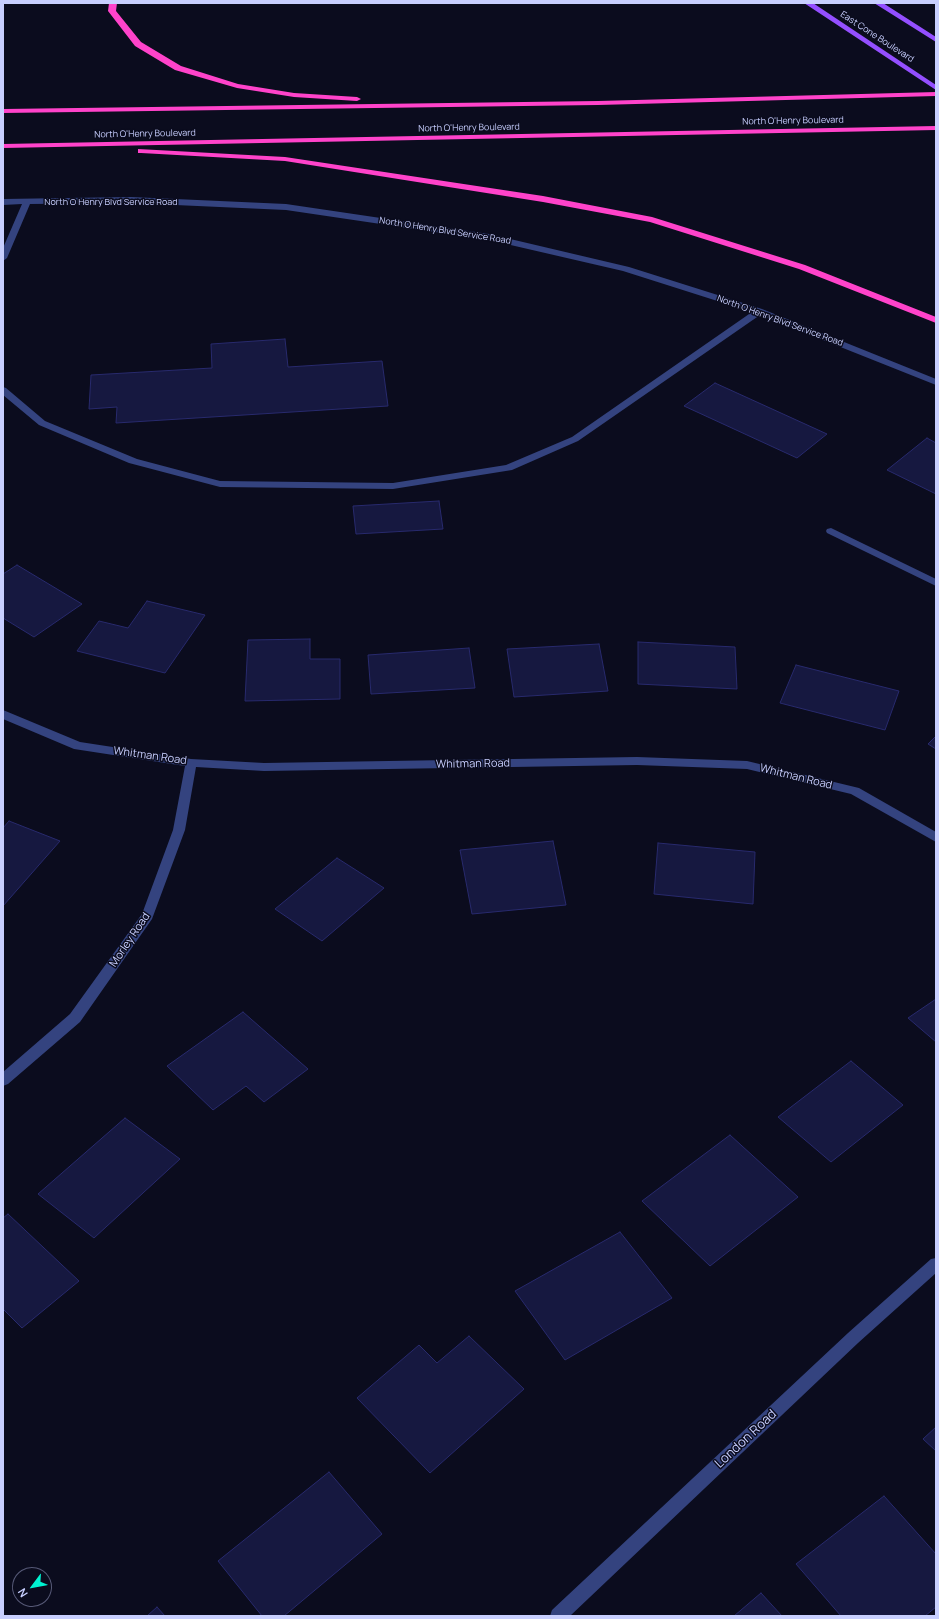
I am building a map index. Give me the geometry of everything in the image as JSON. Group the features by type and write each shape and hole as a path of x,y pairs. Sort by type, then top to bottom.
{"highway":[{"path":"113,3 112,11 138,44 178,68 237,86 294,95 350,98 598,103"},
{"path":"3,111 598,103 936,94"},
{"name":"North O'Henry Boulevard","path":"3,146 936,128"},
{"path":"46,146 285,159 543,199 652,220 802,266 936,320"}],"main road":[{"name":"East Cone Boulevard","path":"808,3 936,88"},
{"path":"878,3 936,40"}],"street":[{"name":"North O Henry Blvd Service Road","path":"3,202 131,200 286,207 424,226 489,237 626,268 759,312 936,382"},
{"path":"3,258 27,202"},
{"path":"3,390 42,423 133,461 220,484 393,486 508,468 575,439 759,312"},
{"path":"831,531 936,583"},
{"name":"Whitman Road","path":"3,714 78,746 191,763 264,767 637,761 747,765 855,792 936,838"},
{"name":"Morley Road","path":"3,1080 75,1018 148,916 179,830 191,763"},
{"name":"London Road","path":"558,1616 847,1343 936,1264"}],"building":[{"path":"285,339 288,367 382,361 388,406 116,423 117,407 89,409 91,375 212,368 211,344"},
{"path":"715,383 827,434 797,458 684,406"},
{"path":"927,438 936,443 936,494 887,470"},
{"path":"439,501 443,529 356,534 353,506"},
{"path":"17,565 82,604 34,637 3,618 3,574"},
{"path":"147,601 205,615 165,673 77,651 99,621 128,628"},
{"path":"310,639 310,659 340,659 340,699 245,701 248,640"},
{"path":"638,642 735,647 737,689 638,684"},
{"path":"599,644 608,691 514,697 507,649"},
{"path":"469,648 475,688 371,694 368,655"},
{"path":"796,665 899,691 885,730 780,703"},
{"path":"936,736 936,749 928,744"},
{"path":"9,821 60,841 3,906 3,828"},
{"path":"553,841 566,905 472,914 460,850"},
{"path":"658,843 755,852 753,904 654,894"},
{"path":"337,858 384,888 322,941 275,909"},
{"path":"936,999 936,1042 908,1018"},
{"path":"243,1012 308,1069 264,1102 246,1086 213,1110 167,1066"},
{"path":"851,1061 903,1105 831,1162 778,1117"},
{"path":"125,1118 180,1159 94,1238 38,1194"},
{"path":"730,1135 798,1197 710,1266 642,1201"},
{"path":"8,1214 79,1281 22,1328 3,1309 3,1218"},
{"path":"620,1232 672,1298 565,1360 515,1291"},
{"path":"469,1336 524,1389 430,1473 357,1398 419,1345 437,1363"},
{"path":"936,1427 936,1451 923,1439"},
{"path":"329,1472 382,1534 284,1616 262,1616 218,1561"},
{"path":"884,1496 936,1554 936,1607 925,1616 841,1616 796,1564"},
{"path":"761,1593 782,1616 734,1616"},
{"path":"157,1607 165,1616 147,1616"}]}
